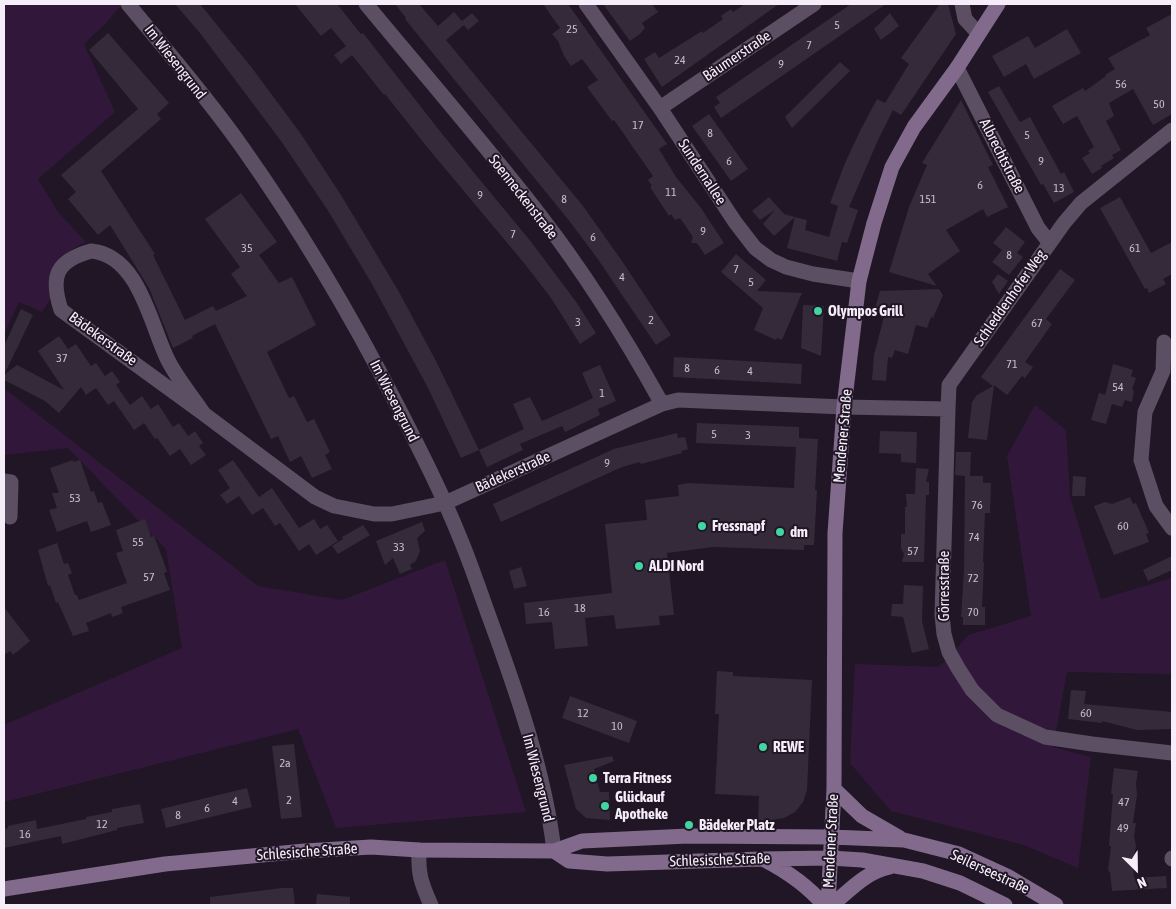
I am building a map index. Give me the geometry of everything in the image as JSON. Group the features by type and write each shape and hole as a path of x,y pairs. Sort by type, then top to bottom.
{"main road":[{"name":"Mendener Straße","path":"826,905 834,789 835,534 844,407 859,281 874,223 892,167 914,127 957,68 998,4"},
{"path":"834,789 862,816 904,840"},
{"name":"Schlesische Straße","path":"4,889 165,864 305,851 371,847 419,850 554,851 582,841 688,836 831,837"},
{"name":"Seilerseestraße","path":"831,837 904,840 959,854 1007,876 1056,905"},
{"name":"Schlesische Straße","path":"554,851 569,861 607,864 761,858 830,858"},
{"path":"761,858 802,882 826,905"},
{"name":"Seilerseestraße","path":"830,858 862,860 923,871 960,883 1005,905"},
{"path":"832,905 866,876 878,869 897,865"},
{"name":"Schlesische Straße","path":"4,896 63,881"}],"street":[{"name":"Im Wiesengrund","path":"128,4 241,145 276,197 348,315 377,367 445,503 461,540 508,669 548,811 554,851"},
{"name":"Soenneckenstraße","path":"366,4 540,215 598,298 639,363 662,404"},
{"name":"Sundernallee","path":"586,4 660,108 735,222 755,248 786,267 813,274 859,281"},
{"name":"Bäumerstraße","path":"660,108 798,8 814,4"},
{"path":"962,4 965,20 978,33"},
{"name":"Albrechtstraße","path":"957,68 1038,228 1049,242"},
{"name":"Schleddenhofer Weg","path":"948,409 949,385 1049,242 1081,203 1172,130"},
{"name":"Bädekerstraße","path":"204,414 166,357 149,312 131,276 111,256 100,252 91,251 77,255 66,263 55,281 56,294 61,310 315,497 334,506 358,512 392,514 445,503 662,404 678,400 844,407"},
{"path":"1164,342 1163,371 1145,412 1142,460 1156,506 1172,528"},
{"path":"844,407 948,409"},
{"name":"Görresstraße","path":"948,409 942,615 944,634 949,652 962,676 972,690 997,715 1046,736 1172,754"},
{"path":"4,480 11,482 10,518"},
{"path":"419,850 418,871 422,887 431,905"}],"shaded area":[{"path":"4,4 122,4 84,44 115,112 38,179 58,212 86,242 62,256 52,268 50,285 53,295 42,312 19,302 4,334"},
{"path":"4,388 258,586 342,600 445,560 526,812 336,828 298,729 4,802 4,725 182,648 166,549 68,448 4,455"},
{"path":"1035,405 1066,430 1070,497 1101,599 1172,578 1172,674 1067,672 1053,747 1091,757 1078,868 1024,845 891,811 850,763 855,664 939,667 969,635 1031,616 1007,456"}],"building":[{"path":"175,4 200,4 252,68 301,134 341,195 399,292 436,361 479,450 461,458 428,388 372,284 327,209 281,141 200,33"},
{"path":"295,4 337,4 361,34 363,33 443,135 532,243 577,303 596,333 580,344 551,298 524,263 352,55 341,64 334,55 346,46 331,28 321,36"},
{"path":"395,4 419,4 438,26 454,12 462,21 472,13 479,21 468,30 464,25 446,40 583,206 671,335 656,345 571,223 405,19"},
{"path":"543,4 568,4 667,144 659,149 676,177 701,208 724,243 705,255 697,243 691,243 693,237 680,218 675,220 671,214 669,216 650,187 652,186 648,180 653,176 614,120 612,121 587,87 598,80 582,59 571,66 564,56 558,41 552,34 560,28"},
{"path":"603,4 652,4 658,12 642,23 645,28 630,41"},
{"path":"745,4 779,4 662,87 644,59 655,52 659,58 702,31 703,33 723,19 721,16 731,9 733,12"},
{"path":"851,4 886,4 721,118 714,107 720,103 716,97"},
{"path":"940,4 948,4 956,34 901,115 893,110 849,207 858,210 847,243 842,242 837,261 787,248 795,217 807,220 805,230 829,237 838,206 830,203 845,163 860,131 877,99 885,103 909,64 901,58"},
{"path":"890,13 899,26 881,40 874,29"},
{"path":"1172,14 1172,114 1153,125 1133,89 1109,103 1114,116 1106,121 1121,150 1112,155 1114,158 1092,174 1082,158 1090,153 1088,151 1094,147 1077,116 1063,124 1052,106 1083,88 1085,91 1106,76 1115,69 1108,58 1150,35 1146,28"},
{"path":"1067,29 1081,53 1034,79 1026,64 1004,77 992,56 1028,36 1035,48"},
{"path":"108,33 169,103 157,114 161,119 101,171 155,254 153,255 185,320 213,306 216,311 247,296 231,274 240,267 205,219 241,193 277,242 259,255 279,283 292,277 316,325 267,352 289,398 294,396 307,422 314,419 330,452 325,455 332,469 312,478 301,456 290,462 278,436 271,439 215,324 173,348 149,288 110,225 98,235 68,199 76,192 61,175 138,109 89,50"},
{"path":"840,62 850,71 792,128 785,117"},
{"path":"999,86 1020,122 1030,117 1061,174 1064,172 1074,192 1054,203 1043,184 1041,185 988,92"},
{"path":"961,100 993,165 988,167 1008,207 987,217 983,209 946,230 960,251 928,274 937,286 889,272 909,207 927,165 922,163"},
{"path":"709,114 748,169 731,181 692,126"},
{"path":"769,197 784,214 795,217 774,236 763,224 775,210 760,220 752,211"},
{"path":"1120,197 1151,253 1172,242 1172,274 1163,279 1166,284 1149,293 1100,208"},
{"path":"1006,227 1025,242 1017,253 1023,257 1009,275 992,262 1002,250 993,243"},
{"path":"736,254 766,280 757,291 802,293 782,340 777,338 776,340 754,330 763,308 721,272"},
{"path":"1060,269 1075,280 1046,319 1052,324 1025,362 1033,367 1025,378 1022,376 1007,395 994,385 987,440 968,438 972,402 977,395 993,386 981,377"},
{"path":"998,274 1008,281 999,294 992,282"},
{"path":"939,289 943,295 933,318 931,317 927,328 916,325 908,354 895,350 892,358 888,357 886,381 872,380 874,355 885,313 875,308 880,291"},
{"path":"803,305 824,306 821,356 801,348"},
{"path":"21,309 33,315 4,375 4,346"},
{"path":"59,336 68,349 76,344 91,366 96,363 105,376 112,371 120,382 116,385 130,405 142,396 151,409 158,404 173,427 179,423 188,436 195,431 203,443 199,446 206,455 191,465 180,449 170,456 144,423 134,430 114,401 108,405 96,388 86,395 81,387 59,413 45,401 4,380 4,375 17,365 64,390 38,351"},
{"path":"674,357 802,364 801,384 673,377"},
{"path":"1113,364 1133,370 1131,376 1136,378 1132,389 1134,390 1132,402 1125,400 1122,407 1112,404 1106,424 1091,420 1099,393 1105,395"},
{"path":"600,365 616,401 598,409 600,415 565,432 562,426 520,444 523,450 487,467 479,450 524,429 513,404 530,397 542,421 574,407 593,398 582,373"},
{"path":"697,423 799,427 799,438 818,439 814,545 804,545 804,550 713,547 667,553 674,615 659,616 660,625 616,629 614,615 585,618 588,646 555,649 552,622 526,624 524,603 612,593 605,524 647,520 645,500 679,496 678,485 688,483 794,488 796,447 696,443"},
{"path":"880,431 917,432 916,463 901,462 901,454 879,453"},
{"path":"677,433 678,438 685,437 688,449 681,451 682,453 622,467 501,522 493,504 614,449"},
{"path":"956,452 971,452 970,476 983,476 983,483 991,483 990,513 985,513 982,607 985,607 985,625 963,625 963,617 961,617 964,571 965,476 955,475"},
{"path":"73,460 73,462 80,460 91,492 94,491 98,503 102,502 111,525 91,532 87,521 57,532 49,510 57,508 52,493 59,493 50,468"},
{"path":"233,460 259,497 272,488 299,528 314,519 320,529 327,525 338,541 316,555 309,544 299,551 280,523 275,526 263,508 252,515 239,496 227,504 220,495 230,488 218,470"},
{"path":"916,468 929,469 926,482 929,482 929,495 926,495 924,562 902,562 904,554 901,548 901,534 905,534 906,494 915,494"},
{"path":"1073,476 1086,477 1085,496 1072,496"},
{"path":"1130,497 1133,504 1136,503 1149,533 1146,534 1149,542 1114,555 1094,506 1105,502 1112,504"},
{"path":"145,519 151,537 154,536 162,557 167,572 164,573 170,590 121,607 123,613 112,617 111,613 86,623 89,631 73,636 58,602 56,603 50,585 48,586 38,550 57,543 64,564 68,563 72,573 68,575 75,595 77,595 79,600 127,583 116,553 123,551 116,530"},
{"path":"422,522 425,531 417,538 420,551 416,561 410,565 412,569 400,574 393,558 385,565 376,541"},
{"path":"363,525 370,535 338,554 332,546 343,539 342,537"},
{"path":"1172,556 1172,570 1148,581 1143,570"},
{"path":"521,567 527,586 514,589 509,571"},
{"path":"904,585 923,586 922,621 929,649 912,653 903,617 891,616 892,604 903,604"},
{"path":"4,607 30,641 13,655 10,651 4,655"},
{"name":"REWE","path":"717,671 733,672 733,676 812,680 807,790 803,802 795,812 784,818 758,820 759,796 715,794 719,714 715,714"},
{"path":"1071,690 1086,691 1084,704 1172,712 1172,729 1137,730 1102,721 1102,723 1068,719"},
{"path":"570,696 637,721 629,743 562,718"},
{"path":"294,744 302,817 281,819 272,746"},
{"path":"612,756 614,761 594,769 600,792 609,792 610,820 586,818 576,809 564,765"},
{"path":"1114,768 1138,771 1133,823 1136,823 1134,836 1136,846 1133,862 1134,878 1166,876 1167,888 1112,891 1110,872 1108,871 1111,846 1109,846"},
{"path":"247,788 252,807 166,828 161,809"},
{"path":"140,804 144,823 117,828 117,830 62,844 61,836 4,848 4,829 8,828 8,826 36,820 37,829 86,819 86,817 112,812 112,809"},
{"path":"293,888 295,905 210,905 210,897"},
{"path":"317,894 350,897 350,905 316,905"}],"place":[{"name":"Olympos Grill","path":"818,311"},
{"name":"Fressnapf","path":"702,526"},
{"name":"dm","path":"780,532"},
{"name":"ALDI Nord","path":"639,566"},
{"name":"REWE","path":"763,747"},
{"name":"Terra Fitness","path":"593,778"},
{"name":"Glückauf Apotheke","path":"605,806"},
{"name":"Bädeker Platz","path":"689,825"}]}
